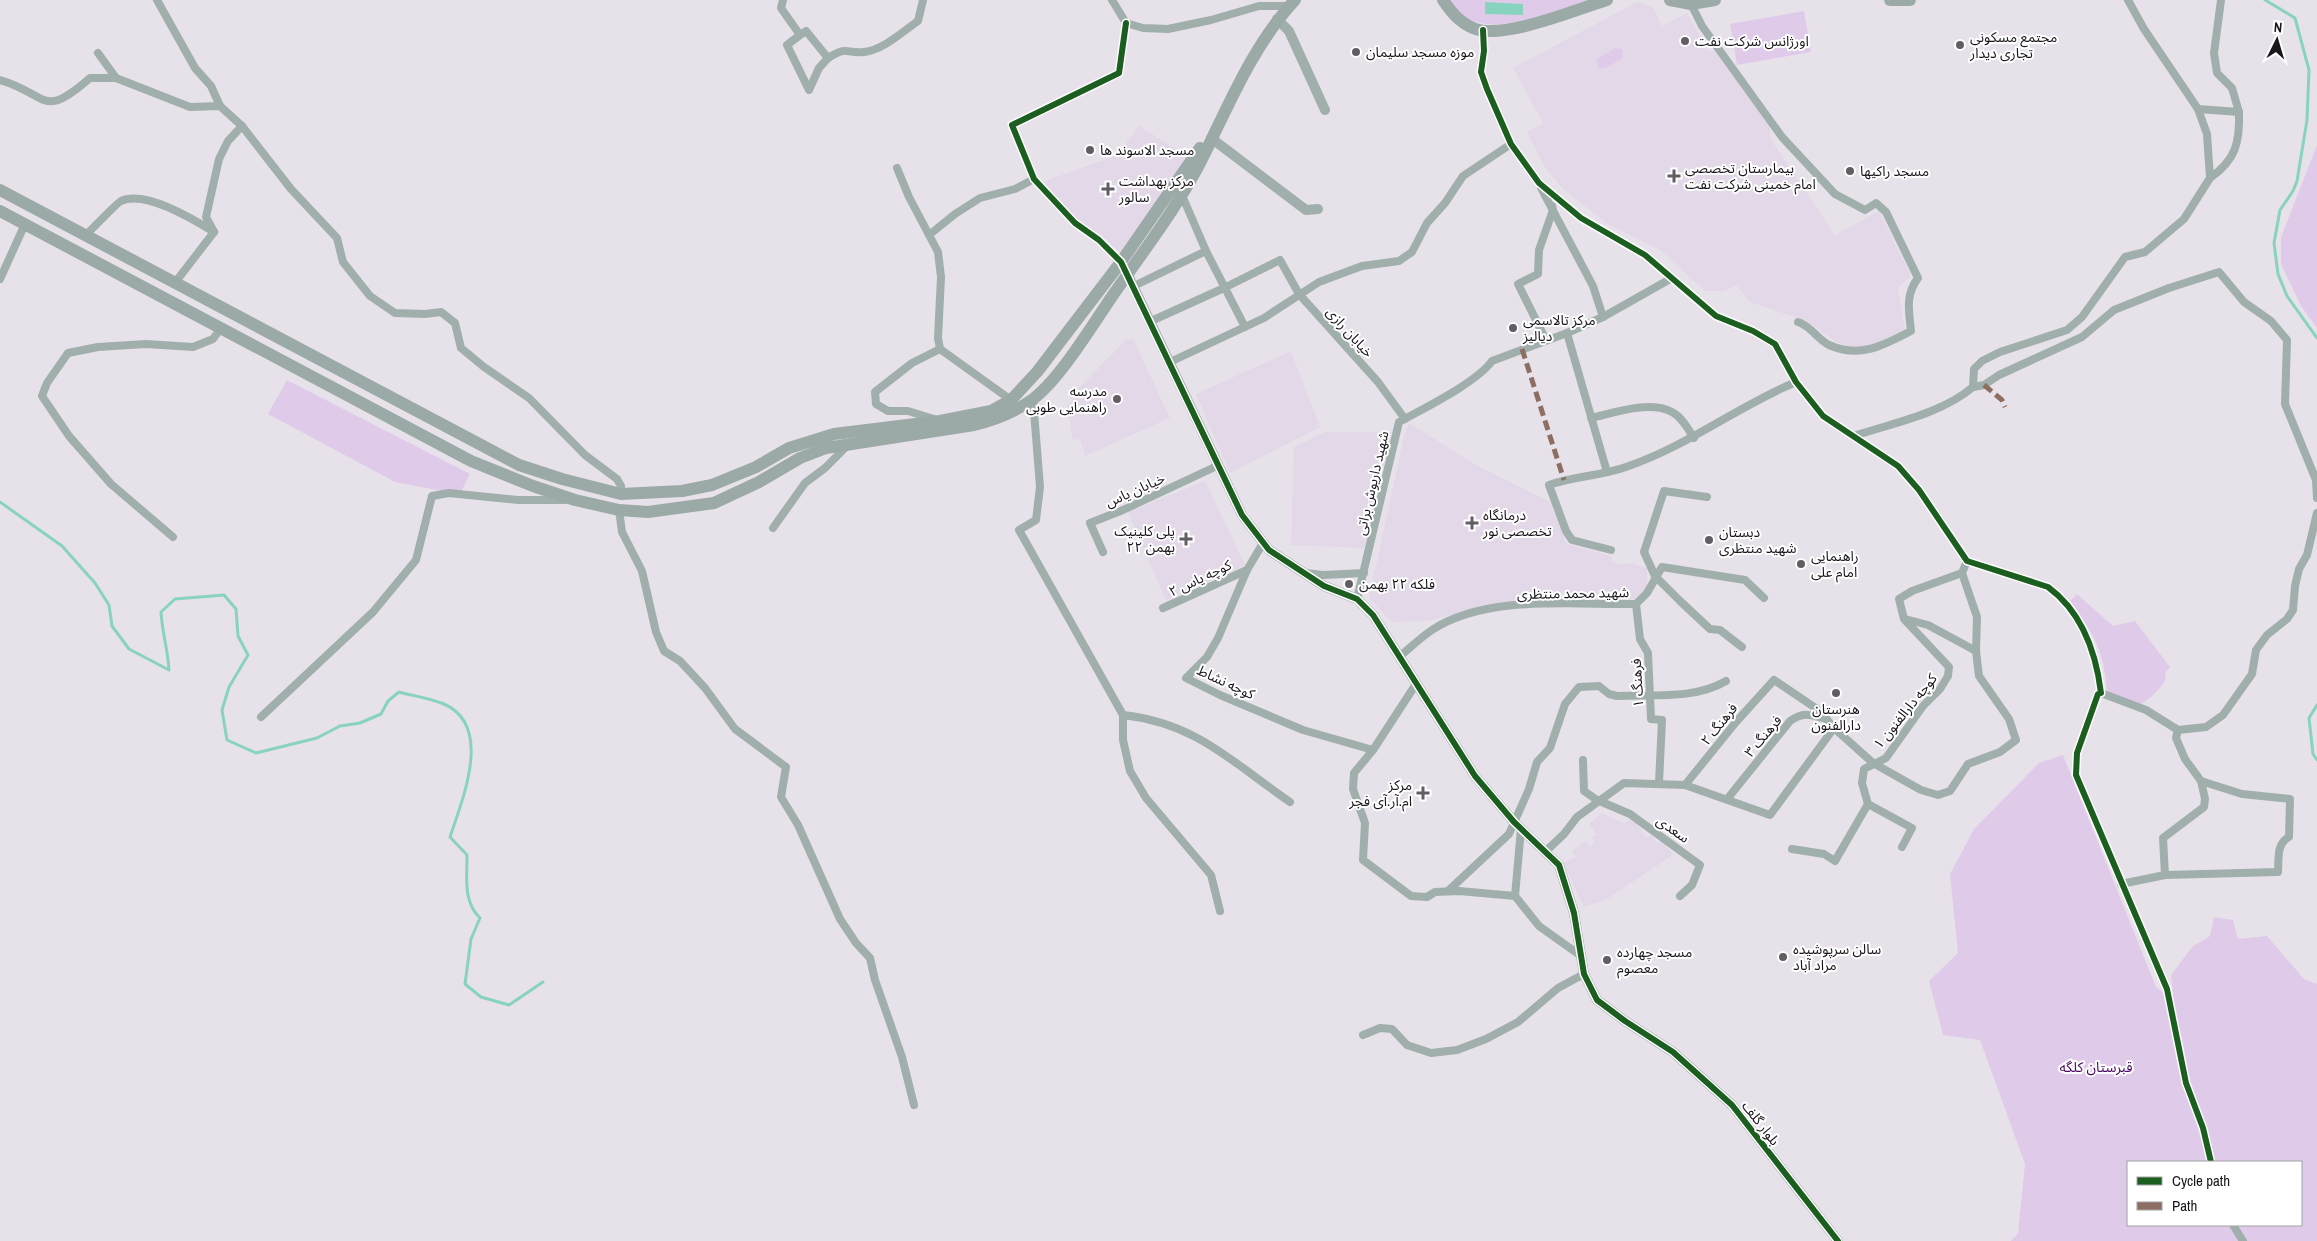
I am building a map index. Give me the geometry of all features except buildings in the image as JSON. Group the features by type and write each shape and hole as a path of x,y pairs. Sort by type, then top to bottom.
{"main road":[{"path":"1443,0 1454,16 1475,29 1505,32 1608,0"},
{"path":"1670,0 1691,4 1712,0"},
{"path":"1890,0 1910,0"},
{"path":"3,214 472,461 533,486 575,500 618,510 648,512 714,503 759,482 800,458 826,448 947,423 991,411 1011,400 1037,372 1124,268 1181,193 1204,156 1240,81 1277,19 1293,3"},
{"path":"0,190 174,284 519,465 562,480 621,494 647,494 682,491 712,484 756,467 789,448 834,434 994,420 1033,399 1050,382 1197,150 1211,138"},
{"path":"1037,372 1050,382"},
{"path":"618,510 621,494"}],"street":[{"path":"157,0 195,68 211,86 220,106 242,126 292,189 337,238 343,262 370,296 395,314 441,312 455,322 462,348 484,368 529,398 585,455 617,479 621,486 621,494"},
{"path":"783,0 781,8 800,35"},
{"path":"828,58 806,31 787,46 809,90 818,68 828,58 843,49 864,52 879,48 918,21 923,0"},
{"path":"1112,0 1126,23 1120,73 1012,125 1034,179 1075,222 1099,240 1124,268 1242,515 1263,543 1269,550 1299,572 1324,586 1357,599"},
{"path":"2128,0 2144,29 2198,109 2207,134 2210,178"},
{"path":"1973,388 1974,369 1982,361 2025,342 2049,338 2067,330 2082,317 2125,257 2145,252 2184,219 2210,178 2226,167 2240,136 2239,112 2232,88 2217,73 2214,53 2221,0"},
{"path":"1126,23 1143,28 1168,29 1211,20 1259,3 1293,3"},
{"path":"1691,4 1702,26 1782,137 1809,168 1835,194 1865,210 1876,203 1886,212 1918,278 1910,289 1908,303 1911,331 1870,351 1852,350 1829,344 1806,325 1798,322"},
{"path":"1277,19 1289,31 1325,110"},
{"path":"1483,30 1482,72 1511,144 1539,183 1552,206 1594,286 1603,316"},
{"path":"98,53 116,78"},
{"path":"0,80 49,102 59,101 72,94 90,78 116,78 190,108 220,106"},
{"path":"2198,109 2239,112"},
{"path":"214,232 206,217 214,187 214,174 228,141 242,126"},
{"path":"1211,138 1306,210 1318,209"},
{"path":"1170,362 1264,318 1319,282 1362,266 1399,261 1412,252 1428,223 1446,203 1463,176 1511,144"},
{"path":"897,168 909,197 938,252 940,269 938,338 940,349 1011,400"},
{"path":"929,235 955,214 980,198 1015,189 1034,179"},
{"path":"1539,183 1582,218 1645,255 1716,316 1753,331 1775,344 1796,382 1823,416 1898,466 1919,490 1968,561 2048,587 2059,595 2081,623 2098,670 2101,693 2077,752 2076,775 2167,989 2186,1083 2203,1128 2211,1161"},
{"path":"1181,193 1206,251 1245,327"},
{"path":"85,236 120,201 139,198 186,215 214,232"},
{"path":"1546,340 1518,284 1538,274 1539,250 1553,210 1552,206"},
{"path":"0,279 25,224"},
{"path":"174,284 214,232"},
{"path":"1134,286 1206,251"},
{"name":"خیابان رازی","path":"1224,288 1280,260 1299,294 1378,382 1405,419"},
{"path":"1854,436 1952,402 1973,388 1984,385 1999,374 2082,337 2114,310 2169,288 2219,272 2244,302 2271,321 2286,340 2285,404 2316,480 2317,498"},
{"name":"شهید داریوش براتی","path":"1357,599 1399,422 1470,381 1485,370 1492,361 1567,333 1603,316 1672,278"},
{"path":"1149,322 1224,288"},
{"path":"173,537 110,484 69,436 42,396 47,383 68,353 98,347 146,344 193,347 213,339 221,328"},
{"path":"1567,333 1607,472"},
{"path":"940,349 912,363 875,392 876,404 888,411 908,411 947,423"},
{"path":"1611,550 1572,540 1566,531 1548,485 1626,468 1694,438 1796,382"},
{"path":"1033,399 1040,487 1036,520 1019,530 1123,715 1123,740 1130,771 1146,798 1211,875 1220,911"},
{"path":"1591,418 1643,408 1660,408 1672,412 1684,423 1694,438"},
{"path":"773,528 804,484 825,468 848,444"},
{"name":"خیابان یاس","path":"1103,552 1090,522 1123,510 1219,466"},
{"path":"1707,497 1664,491 1644,552 1655,576 1710,629 1720,630 1742,646"},
{"path":"261,717 373,612 416,560 432,496 450,493 518,500 575,500"},
{"path":"618,510 622,532 642,571 656,632 664,650 680,662 705,688 735,729 786,767 781,797 798,825 840,919 856,944 870,958 875,980 904,1065 914,1105"},
{"path":"2101,693 2146,710 2178,730 2206,727 2223,714 2246,685 2252,674 2256,650 2267,635 2287,619 2293,610 2299,569 2307,555 2317,514"},
{"name":"کوچه نشاط","path":"1263,543 1247,570 1218,638 1207,657 1186,678 1220,695 1303,730 1374,750"},
{"path":"1828,719 1834,728 1873,763 1921,790 1938,795 1950,791 1968,764 2000,752 2016,740 2009,719 1979,676 1976,651 1977,617 1962,573 1968,561"},
{"path":"1655,576 1662,568 1745,580 1764,598"},
{"name":"کوچه یاس ۲","path":"1164,608 1247,570"},
{"path":"1299,572 1323,575 1364,573"},
{"name":"کوچه دارالفنون ۱","path":"1873,763 1886,758 1923,706 1940,689 1948,676 1949,667 1904,619 1899,599 1912,591 1962,573"},
{"name":"شهید محمد منتظری","path":"1399,657 1432,630 1469,614 1538,603 1636,604 1647,593 1655,576"},
{"name":"بلوار گلف","path":"1357,599 1373,615 1475,776 1518,826 1559,865 1574,913 1584,974 1598,1000 1625,1021 1673,1052 1732,1105 1838,1241"},
{"name":"فرهنگ ۱","path":"1636,604 1640,639 1648,653 1652,694 1651,719 1662,720 1659,783"},
{"path":"1904,619 1928,625 1976,651"},
{"name":"فرهنگ ۲","path":"1685,784 1736,722 1774,680 1828,719"},
{"path":"1581,956 1539,926 1514,896 1518,826 1537,762 1550,748 1565,704 1579,688 1599,686 1609,694 1617,696 1710,691 1726,682"},
{"path":"1416,684 1374,750 1354,773 1353,789 1365,823 1363,860 1411,896 1427,897 1435,892 1448,891 1514,896"},
{"name":"فرهنگ ۳","path":"1728,798 1790,721 1801,714 1828,719"},
{"path":"1123,715 1151,718 1194,734 1226,754 1290,802"},
{"path":"1545,852 1577,817 1597,800 1624,783 1685,784 1728,798 1770,815 1834,728"},
{"path":"2165,875 2164,838 2204,807 2201,781 2185,759 2176,738 2178,730"},
{"path":"1583,760 1584,790 1597,800"},
{"path":"1873,763 1864,769 1862,783 1868,804 1912,828 1902,847"},
{"path":"2121,884 2165,875 2278,872 2280,847 2283,840 2289,837 2290,799 2242,794 2201,781"},
{"name":"سعدی","path":"1597,800 1630,814 1700,865 1692,885 1680,896"},
{"path":"1792,849 1824,854 1835,861 1868,804"},
{"path":"1448,891 1518,826"},
{"path":"1364,1035 1380,1028 1392,1029 1407,1045 1431,1053 1457,1050 1486,1039 1518,1022 1558,988 1584,974"},
{"path":"2234,1226 2243,1241"}],"shaded area":[{"path":"1485,2 1523,4 1523,15 1485,14"},
{"name":"بیمارستان تخصصی امام خمینی شرکت نفت","path":"1637,2 1654,8 1662,26 1687,13 1709,52 1717,49 1719,56 1770,127 1770,138 1835,235 1879,211 1911,276 1898,288 1905,331 1872,347 1854,347 1836,342 1809,322 1750,302 1736,285 1724,291 1705,291 1660,250 1606,223 1560,186 1544,166 1527,132 1543,123 1513,68"},
{"name":"مرکز بهداشت سالور","path":"1139,126 1187,156 1164,196 1122,253 1079,223 1042,182 1118,155"},
{"name":"مدرسه راهنمایی طوبی","path":"1133,339 1170,418 1085,456 1080,439 1073,440 1067,406 1072,402 1071,396 1126,340"},
{"path":"1291,351 1320,427 1230,473 1196,394"},
{"name":"درمانگاه تخصصی نور","path":"1409,423 1476,465 1550,502 1567,544 1611,556 1612,561 1616,564 1631,563 1647,568 1647,588 1635,599 1498,604 1428,621 1392,622 1369,598 1405,432"},
{"path":"1325,432 1392,432 1365,548 1291,545 1294,447"},
{"name":"پلی کلینیک ۲۲ بهمن","path":"1205,481 1245,565 1166,601 1128,512"},
{"path":"1602,813 1624,823 1630,820 1636,821 1646,838 1651,835 1657,843 1662,840 1673,855 1605,900 1584,907 1563,863 1576,857 1572,851 1586,841 1589,846 1595,843 1592,838 1597,835 1589,824"}],"green space":[{"path":"1451,0 1589,0 1523,21 1488,24 1472,21 1459,13"},
{"path":"1804,11 1811,52 1737,65 1730,24"},
{"path":"1615,48 1623,51 1622,59 1605,68 1599,68 1596,63 1597,59"},
{"path":"2317,145 2317,328 2301,306 2281,264 2281,237"},
{"path":"287,380 470,474 461,492 442,491 395,482 268,414"},
{"path":"2077,594 2113,626 2135,621 2170,667 2165,673 2166,679 2161,687 2140,705 2107,692 2106,677 2096,644 2070,601"},
{"name":"قبرستان کلگه","path":"2063,755 2156,987 2168,996 2173,995 2171,975 2192,947 2210,936 2214,917 2233,920 2238,939 2267,936 2304,979 2317,984 2317,1241 2011,1241 2018,1233 2025,1164 1980,1040 1943,1035 1929,981 1958,953 1950,874 1974,829 2039,763"}],"waterway":[{"path":"2265,0 2295,18 2309,70 2307,120 2297,181 2293,191 2280,210 2274,243 2278,274 2287,296 2317,338"},
{"path":"0,502 62,546 95,583 109,605 112,626 129,649 169,670 161,612 175,599 224,595 236,609 238,636 248,655 229,687 222,710 227,740 256,753 317,738 340,726 360,723 381,714 388,701 399,692 439,702 459,715 468,729 471,746 470,765 467,784 450,837 467,855 468,897 480,918 471,939 465,984 481,997 509,1005 543,982"},
{"path":"2317,705 2309,718 2313,754 2317,760"}],"marked path":[{"path":"1522,349 1564,480"},
{"path":"1984,385 2002,400 2005,407"}],"cycle path":[{"path":"1126,23 1119,73 1012,125 1034,179 1075,223 1099,240 1121,262 1242,515 1269,550 1324,586 1357,599 1373,615 1475,776 1514,822 1559,865 1574,913 1584,974 1597,1000 1625,1021 1673,1052 1732,1105 1838,1241"},
{"path":"1483,30 1484,51 1481,72 1487,89 1511,144 1539,183 1581,218 1645,255 1716,316 1753,331 1775,344 1796,382 1823,416 1898,466 1919,490 1967,561 2048,587 2070,608 2091,648 2101,693 2098,694 2077,753 2076,775 2167,989 2186,1083 2203,1128 2211,1161"}],"place":[{"name":"اورژانس شرکت نفت","path":"1685,41"},
{"name":"مجتمع مسکونی تجاری دیدار","path":"1960,45"},
{"name":"موزه مسجد سلیمان","path":"1356,52"},
{"name":"مسجد الاسوند ها","path":"1090,150"},
{"name":"مسجد راکیها","path":"1850,171"},
{"name":"بیمارستان تخصصی امام خمینی شرکت نفت","path":"1674,176"},
{"name":"مرکز بهداشت سالور","path":"1108,189"},
{"name":"مرکز تالاسمی دیالیز","path":"1513,328"},
{"name":"مدرسه راهنمایی طوبی","path":"1117,399"},
{"name":"درمانگاه تخصصی نور","path":"1472,523"},
{"name":"پلی کلینیک ۲۲ بهمن","path":"1186,539"},
{"name":"دبستان شهید منتظری","path":"1709,540"},
{"name":"راهنمایی امام علی","path":"1801,564"},
{"name":"فلکه ۲۲ بهمن","path":"1349,584"},
{"name":"هنرستان دارالفنون","path":"1836,693"},
{"name":"مرکز ام.آر.آی فجر","path":"1423,793"},
{"name":"سالن سرپوشیده مراد آباد","path":"1783,957"},
{"name":"مسجد چهارده معصوم","path":"1607,960"}]}
